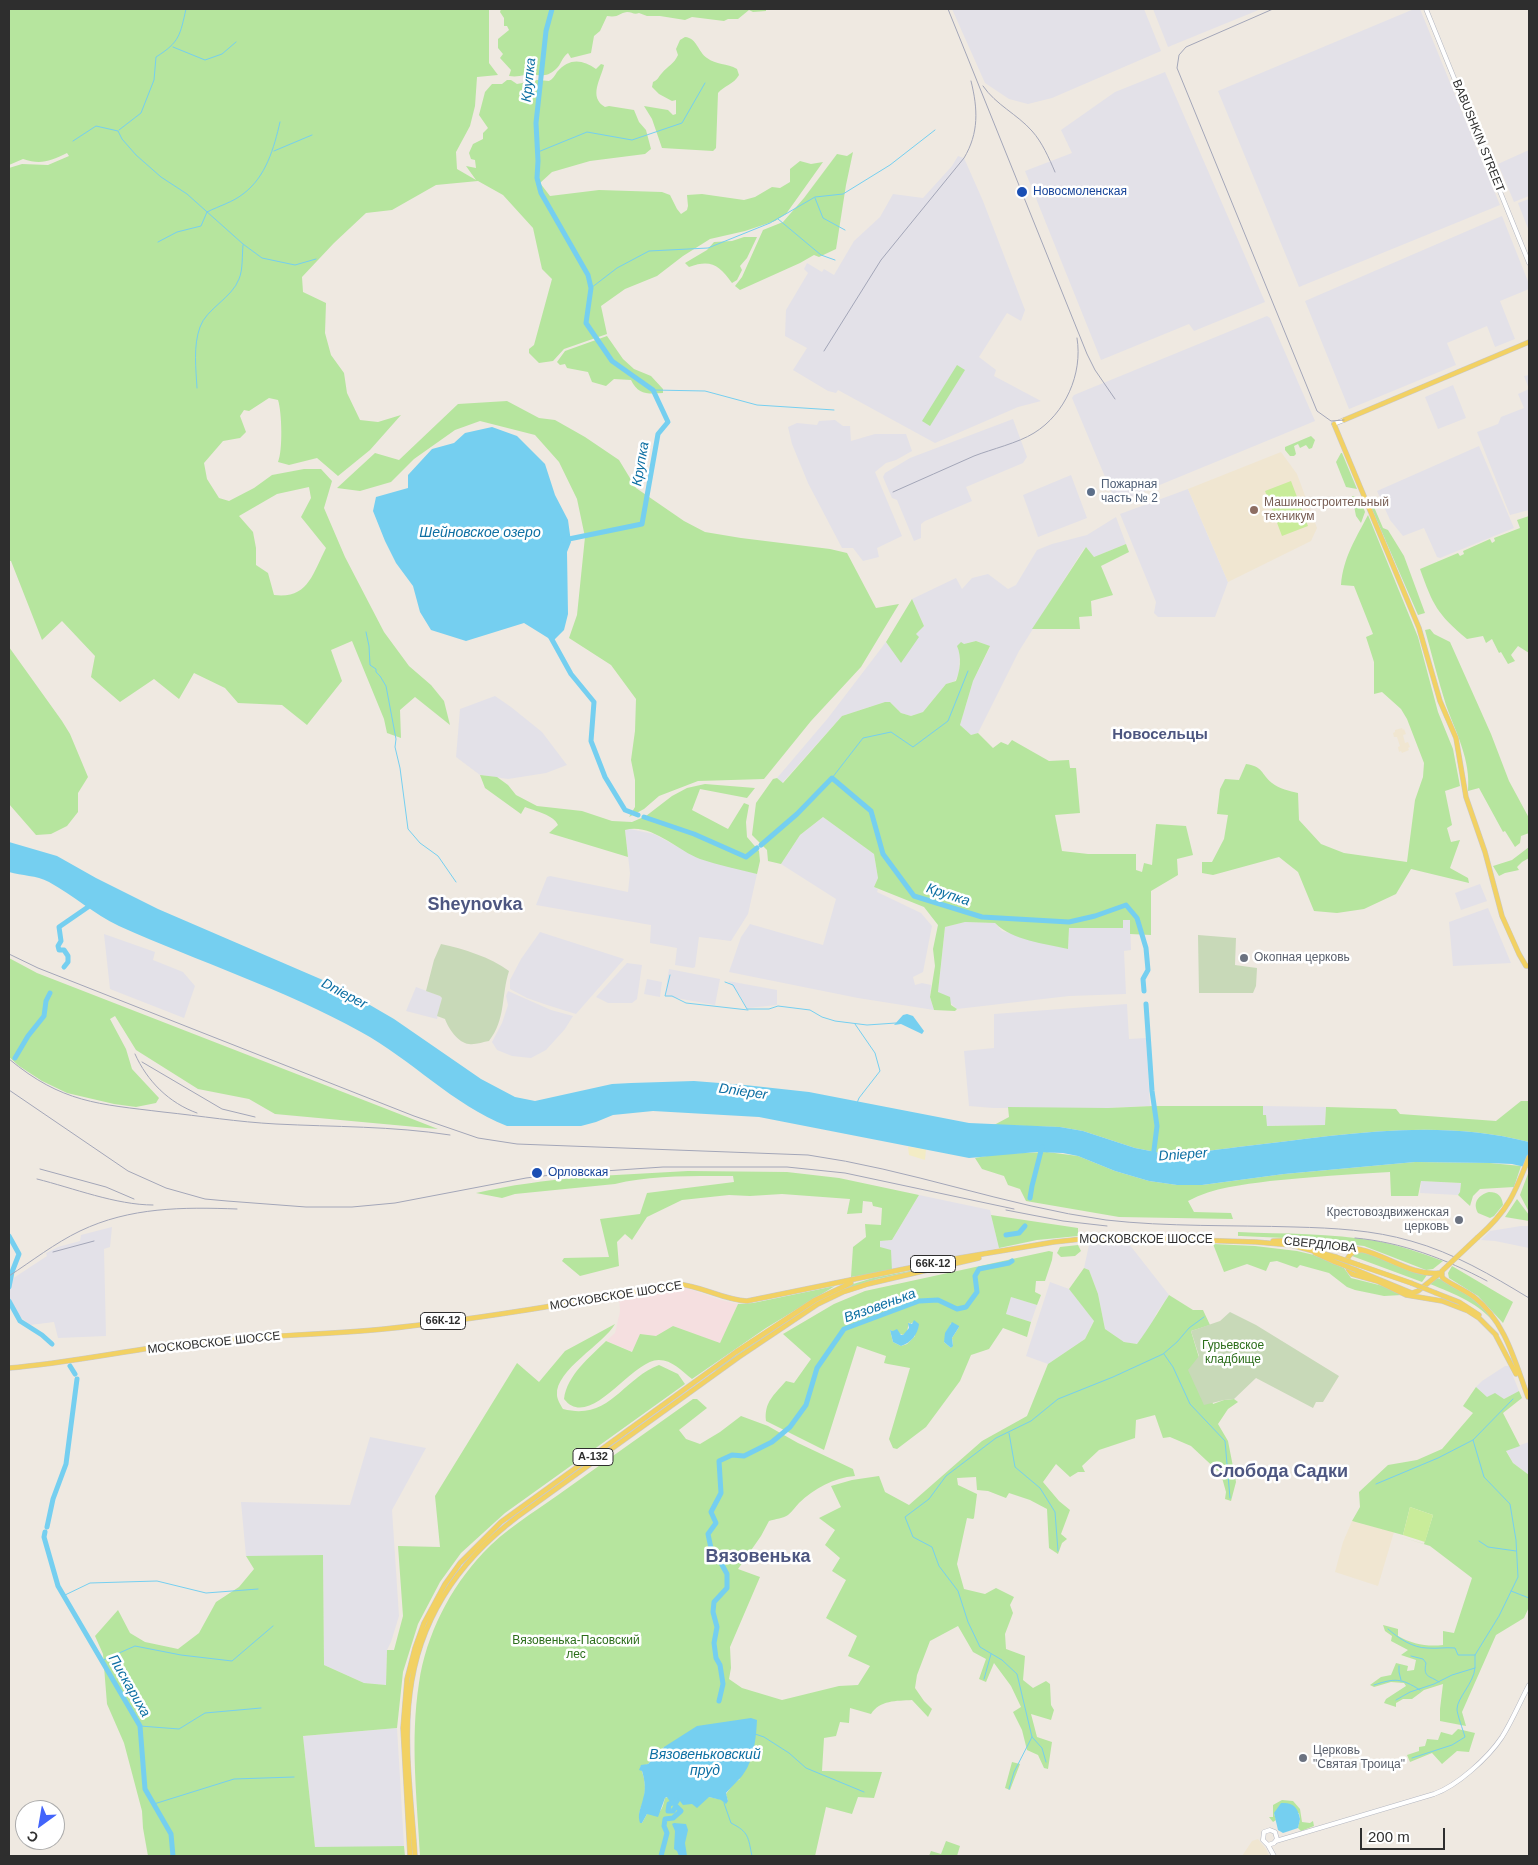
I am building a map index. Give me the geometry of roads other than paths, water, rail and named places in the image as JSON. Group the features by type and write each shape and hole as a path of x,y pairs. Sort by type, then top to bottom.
{"main road":[{"name":"BABUSHKIN STREET","path":"1426,9 1529,262"},
{"path":"1528,966 1519,954 1502,916 1485,852 1466,797 1456,738 1440,701 1419,628 1334,424 1529,342"},
{"path":"1336,1259 1356,1270 1412,1293 1418,1291 1441,1272 1501,1215 1517,1188 1529,1157"},
{"name":"МОСКОВСКОЕ ШОССЕ","path":"9,1368 72,1362 190,1343 384,1329 563,1304 678,1284 691,1285 727,1299 747,1301 953,1259 1054,1242 1097,1238 1256,1242 1297,1247 1336,1259"},
{"name":"СВЕРДЛОВА","path":"1256,1242 1286,1241 1362,1250 1426,1274 1441,1272"},
{"path":"1362,1250 1354,1251 1346,1260 1346,1265 1352,1274 1378,1281 1406,1295 1442,1301 1468,1311 1479,1318 1496,1335"},
{"name":"А-132","path":"415,1856 408,1729 412,1680 418,1655 429,1624 449,1586 470,1558 517,1517 610,1452 739,1357 818,1304 843,1292 868,1284 965,1262 994,1253"},
{"path":"1336,1259 1359,1264 1459,1302 1471,1309 1489,1324 1496,1335 1528,1399"},
{"path":"1441,1272 1444,1279 1473,1296 1498,1322 1528,1399"},
{"name":"А-132","path":"410,1856 403,1728 407,1679 424,1623 445,1584 460,1563 500,1522 736,1352 828,1292 871,1276"},
{"path":"1268,1845 1442,1792 1449,1788 1501,1738 1529,1685"},
{"path":"1274,1856 1268,1845 1262,1840 1264,1832 1274,1831 1277,1836 1285,1839"},
{"path":"1274,1856 1277,1836"}],"water":[{"name":"Шейновское озеро","path":"492,427 517,436 545,464 555,495 568,520 571,542 567,552 568,614 564,630 553,641 524,623 466,641 431,630 420,612 413,586 396,563 373,511 376,497 408,488 408,475 432,449 454,443 465,433"},
{"name":"Dnieper","path":"9,842 57,856 158,909 339,987 394,1019 481,1079 515,1097 535,1101 612,1084 631,1083 694,1081 745,1085 809,1092 969,1123 1060,1127 1083,1131 1135,1148 1166,1154 1193,1153 1384,1131 1457,1131 1529,1142 1529,1168 1512,1164 1415,1162 1284,1174 1202,1185 1177,1185 1149,1181 1115,1171 1078,1156 1063,1153 1037,1152 969,1158 759,1117 653,1111 613,1115 581,1126 507,1126 468,1106 379,1043 332,1017 272,989 119,926 44,880 9,872"},
{"path":"903,1015 913,1016 924,1031 922,1034 901,1024 894,1025"},
{"path":"914,1320 919,1324 913,1338 901,1346 893,1342 890,1330 897,1329 903,1335 909,1328 908,1323 912,1324"},
{"path":"952,1322 959,1327 952,1338 953,1346 951,1348 944,1342 945,1333"},
{"name":"Вязовеньковский пруд","path":"751,1718 757,1720 752,1757 742,1776 726,1793 728,1801 726,1804 721,1800 709,1797 697,1808 692,1804 683,1805 680,1801 678,1804 672,1805 667,1797 658,1817 647,1814 642,1823 640,1823 639,1814 645,1789 642,1771 639,1770 641,1765 648,1764 664,1747 697,1726"},
{"path":"1281,1803 1292,1804 1296,1808 1300,1819 1298,1828 1283,1833 1278,1830 1274,1813"},
{"path":"672,1824 686,1824 688,1830 685,1843 687,1856 679,1856 674,1849 675,1831"}],"waterway":[{"path":"119,130 141,113 154,80 156,57 170,47 178,37 186,9"},
{"name":"Крупка","path":"552,9 546,31 536,123 537,178 541,193 588,275 591,288 586,323 612,361 653,390 668,422 658,434 642,524 564,540"},
{"path":"173,47 205,60 222,54 236,42"},
{"path":"538,152 587,132 632,140 682,123 705,83"},
{"path":"158,242 177,232 201,226 207,212 235,199 251,187 268,161 280,122"},
{"path":"73,141 96,126 118,131 122,139 136,155 161,177 187,194 243,244 262,258 295,265 316,259"},
{"path":"591,288 617,268 649,251 708,248 770,223 815,197 843,194 890,165 935,130"},
{"path":"274,151 312,135"},
{"path":"815,198 823,218 845,230"},
{"path":"778,219 821,255 835,260"},
{"path":"197,388 196,350 200,327 208,315 236,286 241,271 243,245"},
{"path":"653,390 705,391 757,405 834,410"},
{"path":"366,632 370,665 376,669 376,672 386,686 396,739 395,747 400,768 408,829 420,843 438,856 456,882"},
{"name":"Крупка","path":"550,636 571,674 594,702 591,741 605,777 625,810 638,815"},
{"path":"832,778 863,738 891,732 913,747 948,721 968,671"},
{"name":"Крупка","path":"761,845 797,814 832,778 871,811 883,854 914,896 982,917 1069,922 1095,916 1126,905 1137,918 1146,948 1148,970 1143,979 1144,991"},
{"name":"Крупка","path":"644,817 694,834 746,857 757,848"},
{"path":"64,967 68,962 68,956 64,950 59,950 58,946 61,941 59,927 88,907 88,902"},
{"path":"670,975 665,996 672,996 686,1003 748,1010"},
{"path":"725,982 733,985 747,1009 769,1009 778,1006 810,1010 822,1017 835,1021 867,1025 896,1023"},
{"path":"15,1058 28,1036 44,1016 46,1001 50,993"},
{"name":"Крупка","path":"1146,1004 1152,1091 1157,1126 1153,1158"},
{"path":"855,1024 875,1053 880,1071 857,1103"},
{"name":"Вязовенька","path":"1030,1198 1042,1147"},
{"name":"Вязовенька","path":"1006,1235 1019,1233 1025,1226"},
{"name":"Пискариха","path":"9,1236 19,1254 9,1287"},
{"name":"Вязовенька","path":"719,1701 723,1684 720,1665 716,1658 714,1643 717,1627 713,1612 714,1602 727,1588 727,1574 721,1563 712,1553 708,1534 716,1523 711,1512 721,1493 719,1461 732,1455 744,1456 772,1442 790,1427 806,1405 817,1368 844,1329 919,1301 938,1300 957,1309 966,1307 977,1292 975,1276 979,1269 1012,1261"},
{"name":"Пискариха","path":"9,1301 20,1321 52,1344"},
{"path":"1046,1762 1042,1748 1032,1737 1017,1674 1002,1660 980,1647 968,1622 958,1591 939,1566 932,1547 913,1537 905,1517 929,1499 946,1476 996,1438 1031,1421 1058,1399 1163,1354 1189,1328 1204,1317"},
{"path":"1164,1354 1173,1367 1190,1404 1225,1441 1230,1498"},
{"name":"Пискариха","path":"70,1366 75,1374"},
{"name":"Пискариха","path":"47,1527 53,1499 66,1464 77,1379"},
{"path":"1396,1700 1410,1692 1475,1668 1475,1655 1499,1616 1518,1577 1516,1540 1510,1504 1484,1477 1473,1440 1513,1399"},
{"path":"1009,1433 1015,1467 1040,1488 1055,1512 1058,1551"},
{"path":"1376,1484 1438,1458 1473,1440"},
{"name":"Пискариха","path":"45,1532 44,1537 58,1586 140,1726 145,1789 171,1834 173,1856"},
{"path":"1479,1541 1488,1547 1516,1551"},
{"path":"63,1596 90,1583 157,1581 206,1593 258,1589"},
{"path":"1511,1591 1529,1598"},
{"path":"101,1661 135,1646 181,1655 232,1661 273,1626"},
{"path":"1388,1629 1401,1639 1422,1648 1455,1648 1458,1655 1475,1655"},
{"path":"984,1679 991,1654"},
{"path":"1411,1656 1423,1659 1426,1663 1426,1674 1439,1682"},
{"path":"1399,1666 1401,1680"},
{"path":"1412,1758 1452,1745 1465,1737 1457,1709 1472,1679 1475,1668"},
{"path":"1374,1685 1398,1680 1420,1690"},
{"path":"140,1726 179,1729 205,1713 261,1708"},
{"path":"755,1734 764,1737 789,1753 806,1768 864,1792"},
{"path":"1009,1789 1014,1772 1032,1737"},
{"path":"154,1804 234,1779 294,1777"},
{"name":"Вязовенька","path":"661,1856 667,1833 664,1826 665,1819 673,1818 681,1811 676,1806 673,1811 668,1811 669,1804 676,1802 676,1800"},
{"path":"724,1803 731,1823 741,1829 747,1836 752,1856"}],"tram line":[{"path":"1273,9 1186,47 1179,55 1177,68 1317,411 1331,421 1344,420"}],"railway":[{"path":"948,9 1087,354 1095,370 1115,399"},
{"path":"824,351 881,260 964,158 969,149 976,121 971,81"},
{"path":"983,86 994,99 1020,119 1036,135 1055,172"},
{"path":"893,492 974,456 1020,440 1045,425 1063,404 1074,379 1078,352 1077,338"},
{"path":"9,954 38,968 414,1116 478,1138 517,1144 808,1155 883,1169 1031,1206 1106,1220 1176,1225 1324,1228 1368,1232 1411,1241 1457,1258 1529,1298"},
{"path":"135,1054 146,1073 160,1090 177,1103 197,1113"},
{"path":"9,1059 46,1085 64,1093 100,1103 248,1122 385,1128 450,1135"},
{"path":"142,1062 222,1109 255,1117"},
{"path":"9,1090 128,1171 166,1188 205,1199 306,1207 352,1207 395,1203 526,1178 560,1174 663,1167 787,1167 845,1173 1014,1209"},
{"path":"40,1169 106,1187 134,1199"},
{"path":"37,1179 110,1199 153,1205"},
{"path":"9,1276 80,1231 118,1217 157,1210 237,1209"},
{"path":"1006,1210 1063,1221 1107,1226"},
{"path":"1355,1238 1389,1243 1423,1253 1487,1281"},
{"path":"53,1252 94,1241"}],"place":[{"name":"Новосмоленская","path":"1022,192"},
{"name":"Пожарная часть № 2","path":"1091,492"},
{"name":"Машиностроительный техникум","path":"1254,510"},
{"name":"Окопная церковь","path":"1244,958"},
{"name":"Орловская","path":"537,1173"},
{"name":"Крестовоздвиженская церковь","path":"1459,1220"},
{"name":"Церковь \"Святая Троица\"","path":"1303,1758"}],"district":[{"name":"Новосельцы","path":"1160,735"},
{"name":"Sheynovka","path":"475,905"},
{"name":"Слобода Садки","path":"1279,1472"},
{"name":"Вязовенька","path":"758,1557"}],"park label":[{"name":"Гурьевское кладбище","path":"1233,1353"},
{"name":"Вязовенька-Пасовский лес","path":"576,1648"}]}
